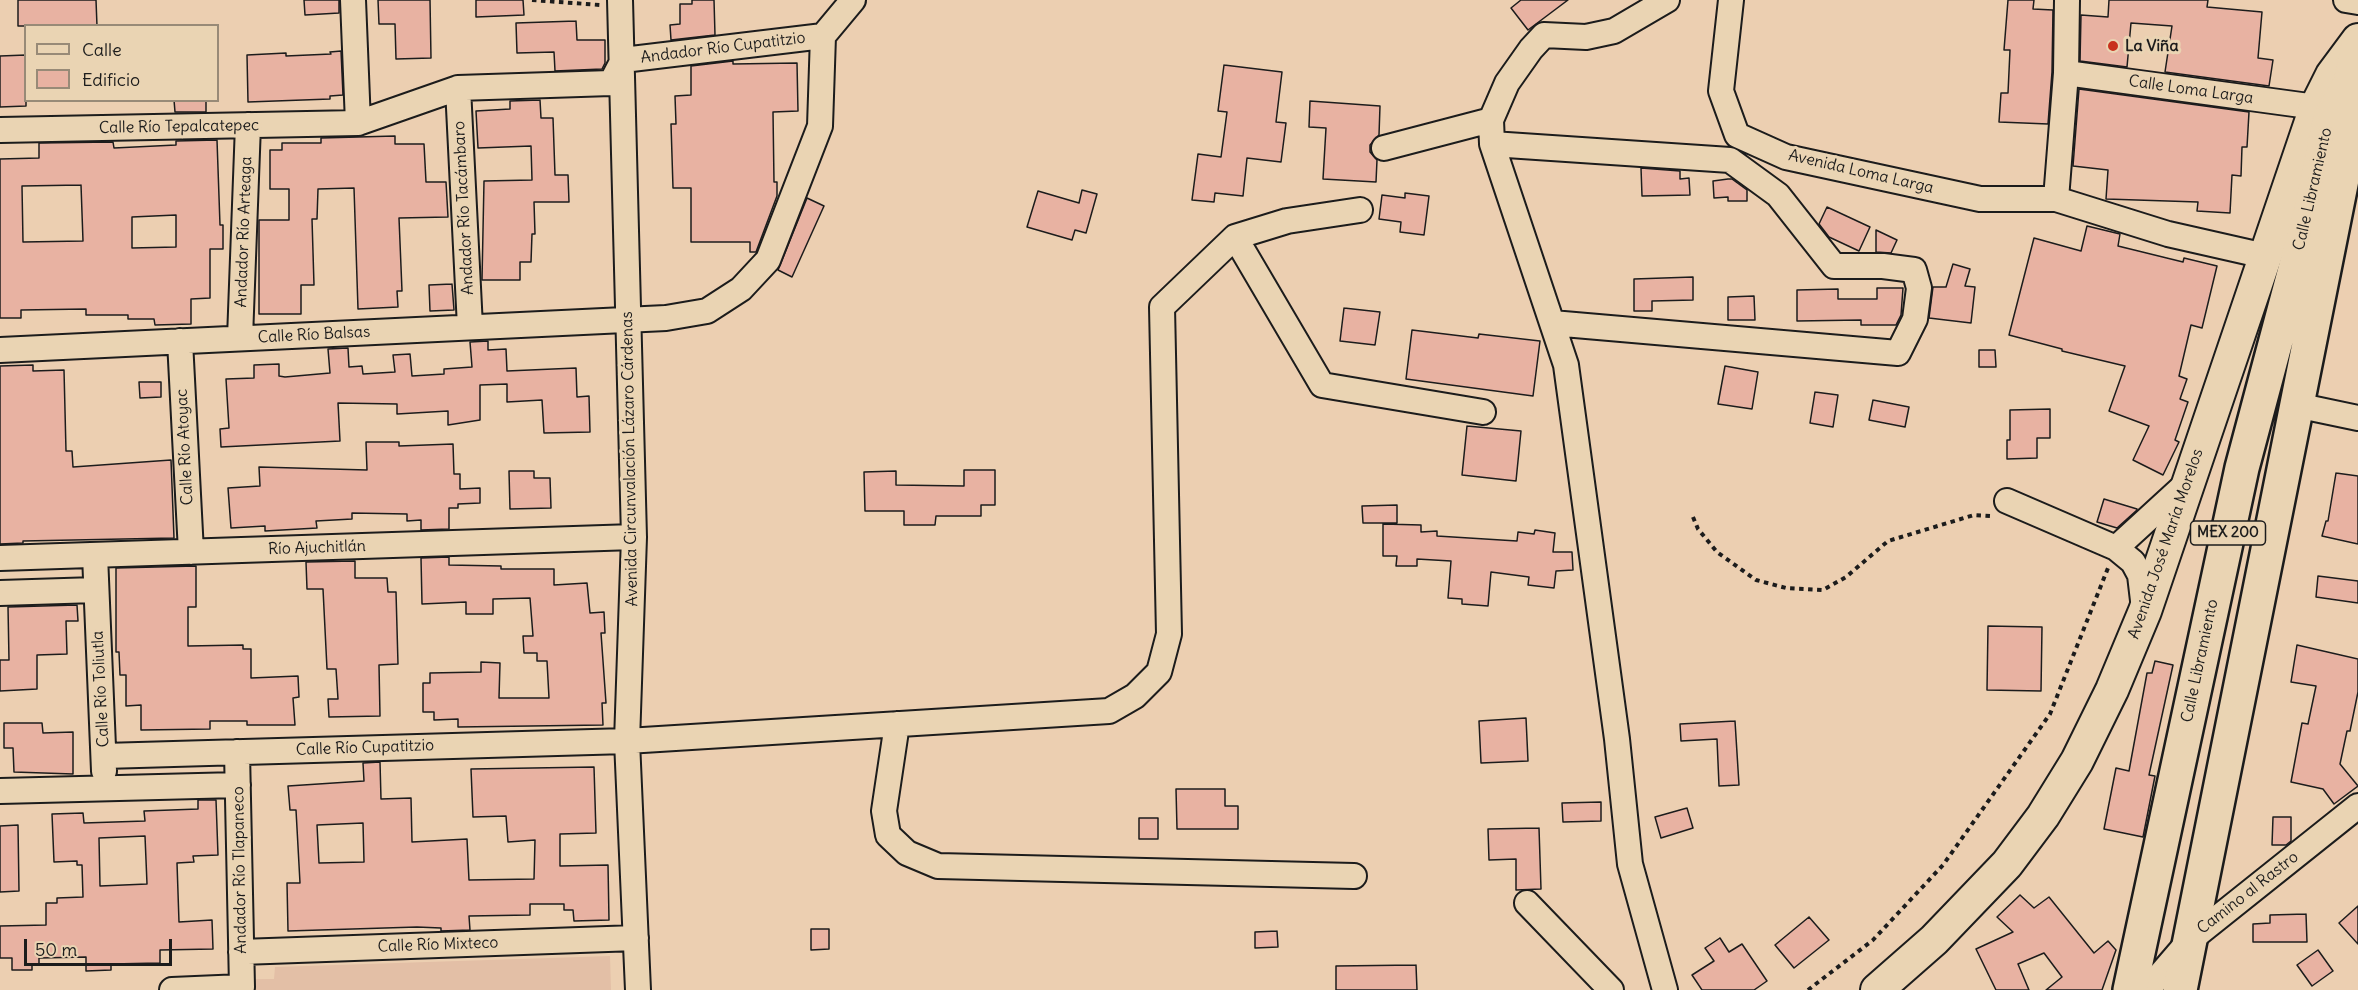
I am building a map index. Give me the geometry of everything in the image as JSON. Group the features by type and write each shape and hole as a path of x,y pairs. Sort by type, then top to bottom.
{"highway":[{"name":"Calle Libramiento","path":"2130,990 2242,468 2310,213 2350,83 2358,45"},
{"name":"Calle Libramiento","path":"2180,990 2296,405 2339,119"},
{"path":"2200,664 2243,674"}],"main road":[{"name":"Avenida José María Morelos","path":"1877,990 1934,940 2007,864 2043,816 2077,761 2112,690 2145,611 2265,256 2339,119 2332,75 2358,40"}],"street":[{"path":"353,0 358,123"},
{"path":"824,36 853,0"},
{"path":"1665,990 1630,864 1616,728 1566,365 1492,144 1491,120 1507,83 1544,35 1586,37 1614,31 1667,0"},
{"name":"Avenida Loma Larga","path":"1731,0 1721,91 1737,135 1786,157 1980,199 2056,199 2168,234 2265,256"},
{"path":"2056,199 2066,73 2067,0"},
{"path":"2346,0 2358,2"},
{"name":"Avenida Circunvalación Lázaro Cárdenas","path":"620,3 634,537 627,741 638,990"},
{"name":"Andador Río Cupatitzio","path":"622,60 824,36"},
{"name":"Calle Río Balsas","path":"0,350 666,318 707,311 741,289 768,260 820,126 824,36"},
{"name":"Calle Río Tepalcatepec","path":"0,130 358,123 458,88 611,83 622,60"},
{"name":"Calle Loma Larga","path":"2066,73 2339,119"},
{"name":"Andador Río Tacámbaro","path":"458,88 470,327"},
{"path":"1384,148 1491,120"},
{"name":"Andador Río Arteaga","path":"240,338 248,125"},
{"path":"1492,144 1730,160 1778,195 1834,266 1883,266 1914,270 1919,288 1915,320 1898,354 1552,323"},
{"path":"1360,210 1287,221 1235,237 1322,386 1483,412"},
{"name":"Calle Río Cupatitzio","path":"104,756 627,741 1109,711 1135,696 1159,672 1169,634 1162,307 1235,237"},
{"name":"Calle Río Atoyac","path":"180,341 191,552"},
{"path":"2296,405 2358,418"},
{"path":"2116,548 2188,483"},
{"path":"2001,508 2116,548 2133,562 2140,575 2145,611"},
{"name":"Río Ajuchitlán","path":"0,558 634,537"},
{"name":"Calle Río Toliutla","path":"95,555 104,788"},
{"path":"0,593 96,590"},
{"path":"897,724 884,812 888,835 907,853 938,866 1354,876"},
{"name":"Andador Río Tlapaneco","path":"172,990 242,987 237,752"},
{"path":"0,791 238,785"},
{"name":"Camino al Rastro","path":"2147,990 2190,940 2358,806"},
{"path":"1527,903 1611,990"},
{"name":"Calle Río Mixteco","path":"241,952 636,938"}],"path":[{"path":"532,0 620,3"},
{"path":"1693,517 1698,528 1717,552 1756,580 1786,588 1822,590 1846,577 1888,541 2001,508"},
{"path":"1808,990 1873,940 1943,865 2050,714 2116,548"}],"shaded area":[{"path":"610,956 611,990 160,990 162,980 274,979 275,967"}],"building":[{"path":"18,0 96,0 97,24 24,24 24,26 18,26"},
{"path":"304,0 339,0 339,13 305,15"},
{"path":"378,0 430,0 431,58 396,59 395,24 379,24"},
{"path":"476,0 523,0 524,15 476,17"},
{"path":"692,0 714,0 715,35 671,40 670,25 680,24 680,4 692,4"},
{"path":"1521,0 1568,0 1528,30 1511,8"},
{"path":"2008,0 2034,0 2033,9 2053,10 2048,124 1999,122 2001,93 2008,93 2010,50 2004,50"},
{"path":"2109,0 2208,0 2207,7 2262,12 2258,58 2273,60 2269,86 2165,72 2172,26 2131,23 2127,67 2080,61 2081,15 2108,17"},
{"path":"576,21 577,40 605,40 605,63 602,69 555,71 554,52 517,53 516,23"},
{"path":"341,51 343,95 330,96 330,99 248,102 247,55 286,53 286,56 331,54 330,52"},
{"path":"24,55 24,102 26,106 0,107 0,56"},
{"path":"733,61 733,64 797,63 798,111 773,112 774,182 777,182 777,196 756,252 750,252 750,242 691,242 691,188 673,188 671,124 676,124 675,96 691,95 691,66"},
{"path":"1224,65 1282,72 1276,122 1286,123 1281,162 1247,158 1243,196 1215,193 1214,202 1192,200 1198,154 1221,157 1227,112 1218,111"},
{"path":"2079,89 2249,112 2247,147 2242,147 2241,176 2232,175 2230,213 2197,211 2198,202 2106,199 2108,170 2073,166"},
{"path":"540,100 541,118 553,118 555,175 568,175 569,202 534,202 535,234 532,234 531,262 520,262 520,280 482,280 484,181 532,180 531,146 478,148 476,111 510,109 510,101"},
{"path":"1310,101 1380,106 1379,135 1370,145 1370,152 1377,160 1376,182 1323,179 1326,128 1309,127"},
{"path":"174,102 206,102 206,112 175,112"},
{"path":"395,136 395,144 424,144 426,182 446,182 448,217 399,218 402,291 397,291 398,307 358,309 354,188 318,189 317,219 312,219 314,285 301,285 301,314 259,314 259,220 289,220 289,189 270,189 270,150 282,150 282,143 321,143 321,138"},
{"path":"217,140 223,249 210,249 210,298 191,299 191,324 155,325 154,319 128,319 128,315 86,315 86,309 21,310 21,318 0,318 0,159 39,158 39,143 113,142 114,148 176,145 176,141","holes":["81,185 83,241 23,242 22,186","176,215 176,247 132,248 132,217"]},
{"path":"1641,168 1680,171 1680,179 1689,178 1690,195 1642,196"},
{"path":"1732,179 1747,190 1747,201 1728,201 1728,197 1714,198 1713,181"},
{"path":"1082,190 1097,194 1086,233 1075,230 1072,240 1027,227 1038,191 1079,203"},
{"path":"1405,193 1429,196 1424,235 1400,232 1401,222 1379,219 1382,195 1405,198"},
{"path":"807,198 824,206 792,277 778,270"},
{"path":"1827,207 1870,227 1859,251 1829,237 1819,224"},
{"path":"2087,226 2120,234 2118,246 2183,262 2184,258 2217,266 2202,328 2191,325 2179,376 2187,379 2180,399 2188,402 2175,440 2179,442 2163,475 2133,460 2149,426 2109,411 2125,366 2009,335 2034,238 2081,251"},
{"path":"1876,230 1897,240 1891,253 1876,252"},
{"path":"1953,264 1970,269 1965,286 1975,287 1971,323 1929,318 1933,287 1946,287"},
{"path":"1693,277 1693,300 1652,301 1652,311 1634,311 1634,279"},
{"path":"452,284 454,310 430,311 429,285"},
{"path":"1877,288 1903,288 1901,315 1896,325 1861,325 1861,320 1797,321 1797,290 1838,289 1838,299 1877,299"},
{"path":"1754,296 1755,320 1728,320 1728,297"},
{"path":"1344,308 1380,312 1375,345 1340,341"},
{"path":"1412,330 1478,338 1479,334 1540,341 1533,396 1406,379"},
{"path":"488,341 488,350 506,349 507,371 576,368 577,397 589,396 590,432 544,433 542,400 507,402 507,384 480,385 480,420 448,425 448,411 397,414 397,404 338,403 340,441 221,447 220,429 229,428 226,379 254,378 254,365 279,364 279,376 285,377 330,373 328,349 348,348 349,367 362,366 363,374 395,372 393,355 410,354 412,376 444,374 444,369 472,367 470,342"},
{"path":"1979,350 1995,350 1996,367 1979,367"},
{"path":"33,365 33,371 64,370 66,451 72,451 73,467 171,460 174,538 23,541 23,543 0,544 0,366"},
{"path":"1725,366 1758,372 1752,409 1718,404"},
{"path":"139,382 161,382 161,397 140,398"},
{"path":"1815,392 1838,395 1833,427 1810,423"},
{"path":"1873,400 1909,407 1905,427 1869,420"},
{"path":"2050,409 2050,438 2037,438 2037,458 2007,459 2007,440 2010,440 2010,410"},
{"path":"1467,426 1521,431 1516,481 1462,475"},
{"path":"366,442 399,442 399,446 453,444 454,474 460,474 460,489 480,488 480,503 458,504 458,508 449,508 449,529 421,530 421,520 407,521 407,514 352,513 352,519 316,521 317,528 265,531 265,526 231,528 228,488 260,486 259,467 367,470"},
{"path":"964,470 995,470 995,505 981,505 981,516 936,516 935,525 904,525 904,511 865,511 864,472 896,471 896,485 964,486"},
{"path":"509,471 534,471 534,478 550,478 551,508 510,509"},
{"path":"2336,473 2358,476 2358,544 2322,536 2326,521 2328,521"},
{"path":"2104,499 2137,510 2117,528 2097,522"},
{"path":"1397,505 1397,523 1363,523 1362,506"},
{"path":"1383,524 1421,525 1421,532 1437,531 1437,536 1517,541 1518,532 1534,534 1535,530 1555,533 1553,552 1572,552 1573,570 1556,571 1554,588 1528,585 1529,577 1491,572 1488,606 1462,604 1462,599 1448,598 1451,561 1417,559 1417,566 1396,566 1397,556 1383,556"},
{"path":"449,557 449,565 501,566 501,569 554,569 554,585 587,583 590,613 604,612 605,633 601,633 606,703 602,703 603,725 458,727 458,719 434,720 434,712 423,712 423,683 430,683 430,673 481,672 481,662 500,663 499,698 549,698 547,661 537,661 537,653 524,653 523,636 533,636 530,598 493,599 493,614 466,614 466,602 422,604 421,558"},
{"path":"355,561 355,578 387,578 388,592 396,592 398,664 379,665 380,716 329,717 328,699 338,699 336,669 327,669 323,589 307,589 306,562"},
{"path":"196,566 196,607 188,607 188,646 243,645 243,649 251,649 251,678 298,676 299,697 293,698 295,725 247,725 247,721 210,721 210,729 141,730 141,705 126,706 126,675 120,675 119,652 116,652 116,568"},
{"path":"2318,576 2358,581 2358,603 2316,597"},
{"path":"77,605 78,621 66,621 67,654 37,655 37,689 0,691 0,660 9,660 8,607"},
{"path":"1988,626 2042,627 2041,691 1987,690"},
{"path":"2297,645 2358,659 2358,692 2340,764 2358,786 2334,804 2323,789 2291,782 2302,723 2308,724 2316,686 2291,682"},
{"path":"2155,661 2173,665 2149,775 2155,776 2143,837 2104,829 2116,768 2129,771 2147,673 2152,673"},
{"path":"1526,718 1528,761 1481,763 1479,721"},
{"path":"1735,721 1739,785 1719,786 1717,739 1681,741 1680,724"},
{"path":"4,723 42,723 43,733 73,732 73,774 14,772 13,748 4,748"},
{"path":"380,762 381,799 411,798 412,842 467,839 469,880 534,879 535,840 508,842 506,816 473,817 471,769 594,767 596,833 560,834 560,866 608,865 609,920 574,921 573,910 564,910 564,904 530,904 530,915 469,916 470,930 441,931 441,928 417,927 288,931 287,883 300,883 296,810 290,810 288,786 364,781 363,763","holes":["363,823 364,862 319,863 317,825"]},
{"path":"1176,789 1225,789 1225,806 1238,806 1238,829 1177,829"},
{"path":"198,800 216,800 218,855 193,856 194,862 177,863 179,922 212,920 213,949 160,950 160,963 111,964 111,970 86,971 86,957 39,958 39,964 32,964 32,970 12,970 12,958 0,958 0,926 46,925 46,903 57,903 57,898 83,897 82,865 77,865 77,861 54,862 52,814 83,813 84,823 145,821 144,811 198,809","holes":["145,836 147,884 100,886 99,838"]},
{"path":"1601,802 1601,821 1563,822 1562,803"},
{"path":"1687,808 1693,828 1661,838 1655,817"},
{"path":"2273,817 2291,817 2291,841 2286,845 2272,845"},
{"path":"1139,818 1158,818 1158,839 1139,839"},
{"path":"18,825 19,891 0,892 0,826"},
{"path":"1539,828 1541,889 1516,890 1516,859 1489,860 1488,829"},
{"path":"2020,895 2034,908 2049,897 2094,953 2108,941 2116,950 2102,990 2046,990 2062,977 2044,953 2018,964 2029,990 1996,990 1976,949 2013,932 1997,917"},
{"path":"2358,906 2358,944 2339,923"},
{"path":"2306,914 2307,942 2253,942 2253,924 2270,923 2270,915"},
{"path":"1809,917 1829,940 1794,968 1775,945"},
{"path":"811,929 829,929 829,949 811,950"},
{"path":"1277,931 1278,947 1255,948 1255,932"},
{"path":"1720,938 1729,952 1742,944 1767,981 1754,990 1702,990 1692,975 1714,961 1705,948"},
{"path":"2318,950 2333,971 2312,986 2297,965"},
{"path":"1416,965 1417,990 1336,990 1336,966"}],"place":[{"name":"La Viña","path":"2113,46"}]}
